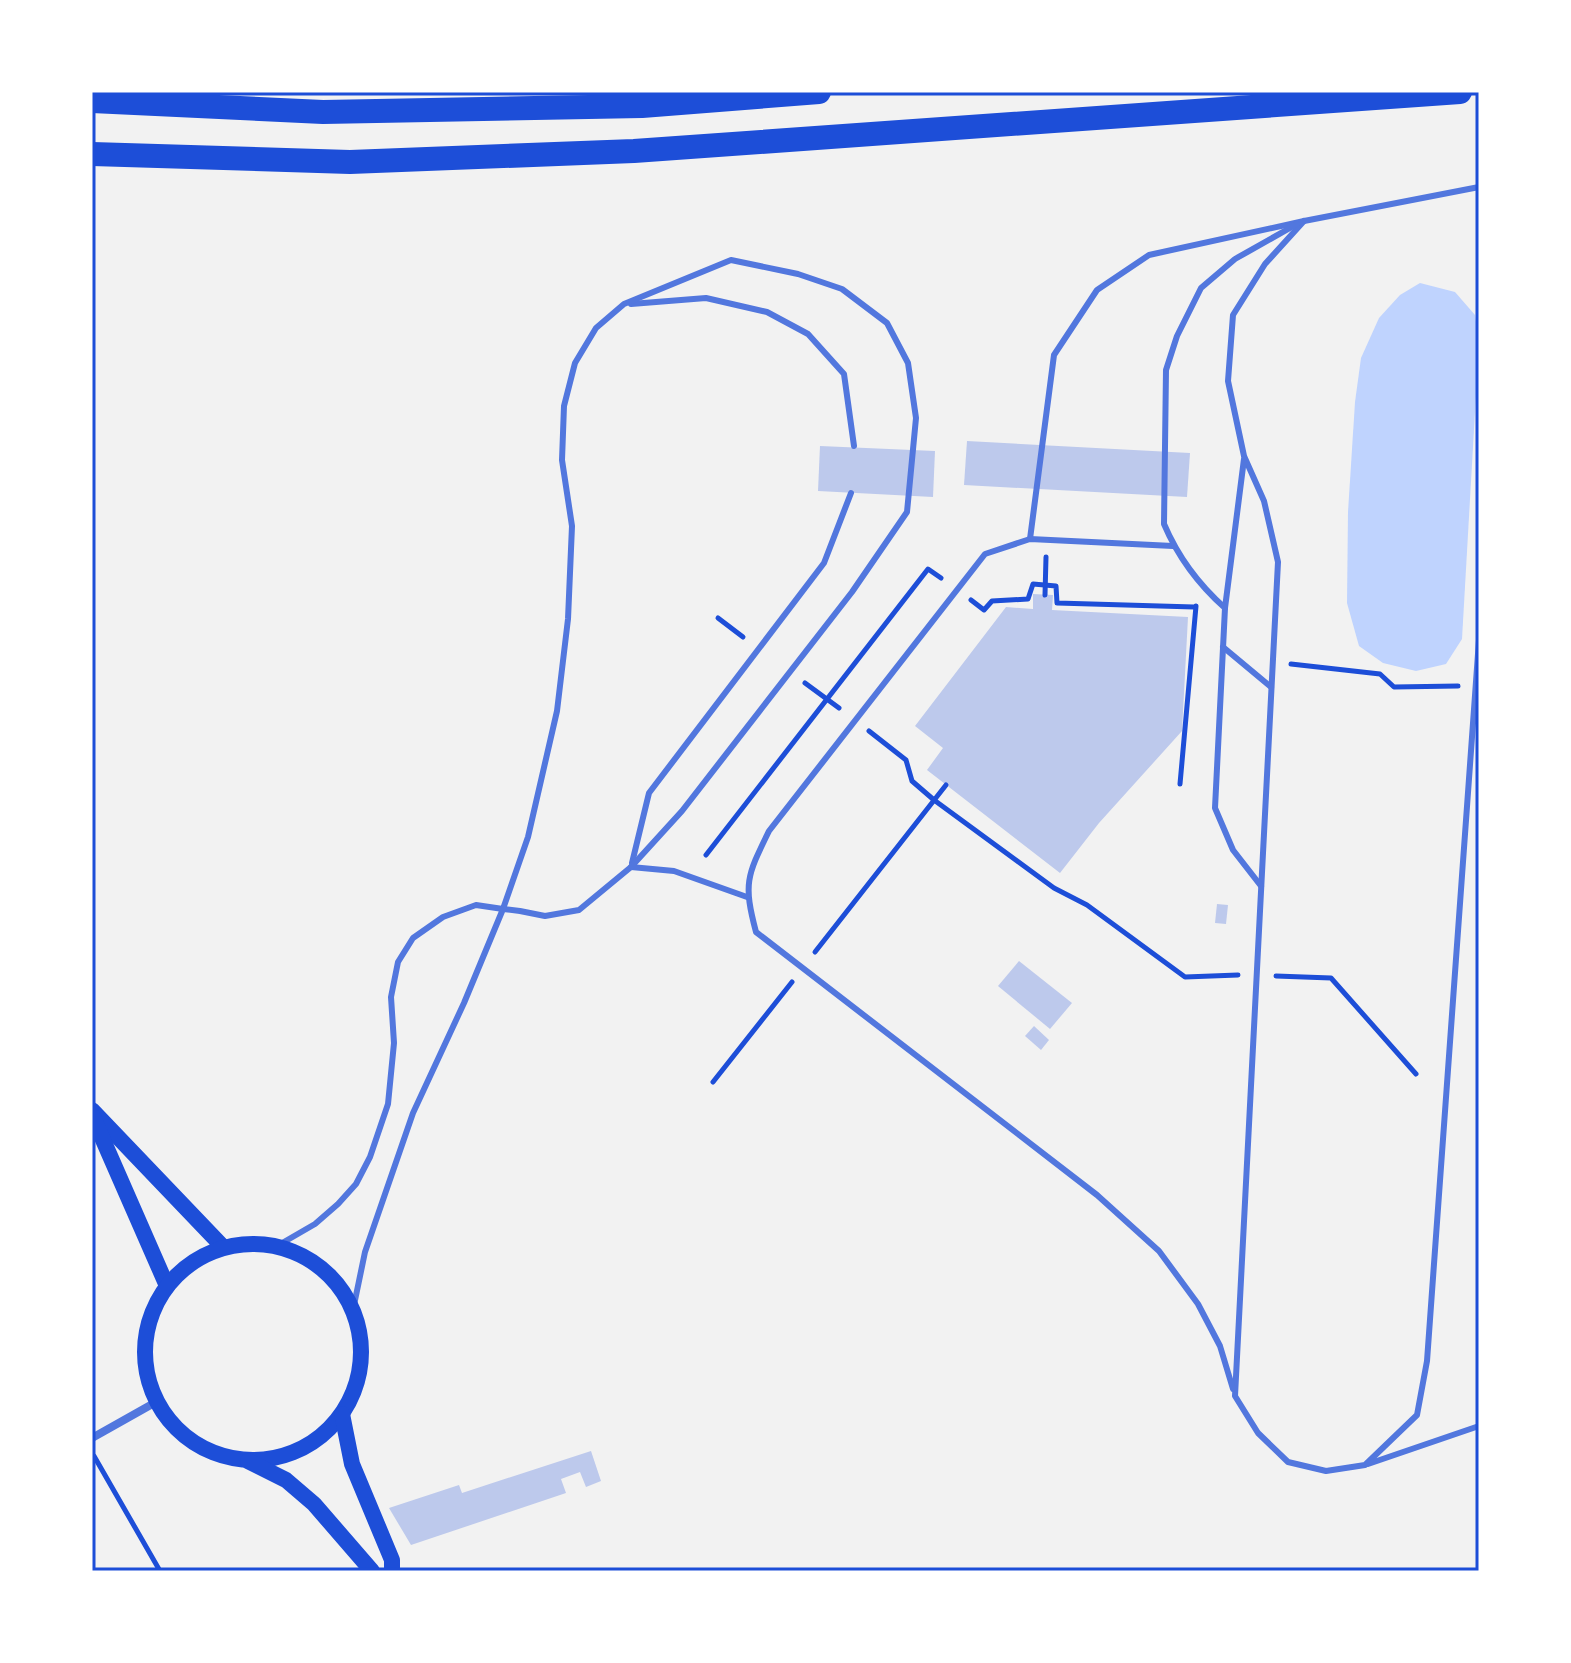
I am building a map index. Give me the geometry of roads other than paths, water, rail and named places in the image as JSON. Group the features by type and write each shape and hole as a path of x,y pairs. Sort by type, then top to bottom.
{"highway":[{"path":"92,101 323,112 642,106 819,92"},
{"path":"92,154 350,162 634,151 1460,92"}],"main road":[{"path":"92,1113 223,1247"},
{"path":"92,1113 167,1286"},
{"path":"246,1461 274,1459 300,1450 323,1435 342,1414 354,1390 361,1364 360,1336 353,1310 340,1288 323,1269 301,1254 277,1246 250,1243 223,1247 192,1262 167,1286 152,1313 144,1343 146,1373 156,1402 178,1431 210,1452 246,1461 286,1480 314,1504 372,1571"},
{"path":"342,1414 352,1464 392,1560 392,1571"}],"street":[{"path":"92,1438 156,1402"}],"lane":[{"path":"1030,539 1054,355 1097,290 1149,255 1479,187"},
{"path":"1235,1396 1278,562 1264,501 1244,456 1228,381 1233,315 1265,264 1304,221"},
{"path":"1225,608 1202,587 1173,546 1164,524 1166,370 1177,336 1201,288 1235,259 1304,221"},
{"path":"277,1246 315,1224 338,1204 356,1184 370,1157 388,1104 394,1043 391,997 398,962 413,938 443,917 476,905 503,909 545,916 579,910 631,867 682,811 852,592 907,512 916,418 908,363 887,323 842,289 798,274 731,260 624,304 596,328 575,363 564,406 562,460 572,526 568,619 557,711 528,837 503,909 464,1003 413,1113 365,1252 353,1310"},
{"path":"624,304 706,298 767,312 808,334 844,374 854,446"},
{"path":"1244,456 1225,608 1215,808 1233,850 1261,886"},
{"path":"631,867 649,793 824,563 851,493"},
{"path":"1173,546 1030,539 985,554 769,831 751,868 747,897 756,932 1097,1195 1159,1251 1198,1304 1220,1346 1235,1396 1258,1433 1288,1462 1326,1471 1365,1465 1479,1426"},
{"path":"1365,1465 1417,1415 1427,1361 1479,640"},
{"path":"1223,647 1271,687"},
{"path":"631,867 674,871 747,897"}],"water":[{"path":"1420,283 1455,292 1475,315 1479,342 1462,639 1446,664 1416,671 1383,663 1359,646 1347,603 1348,512 1361,358 1379,318 1400,295"}]}
